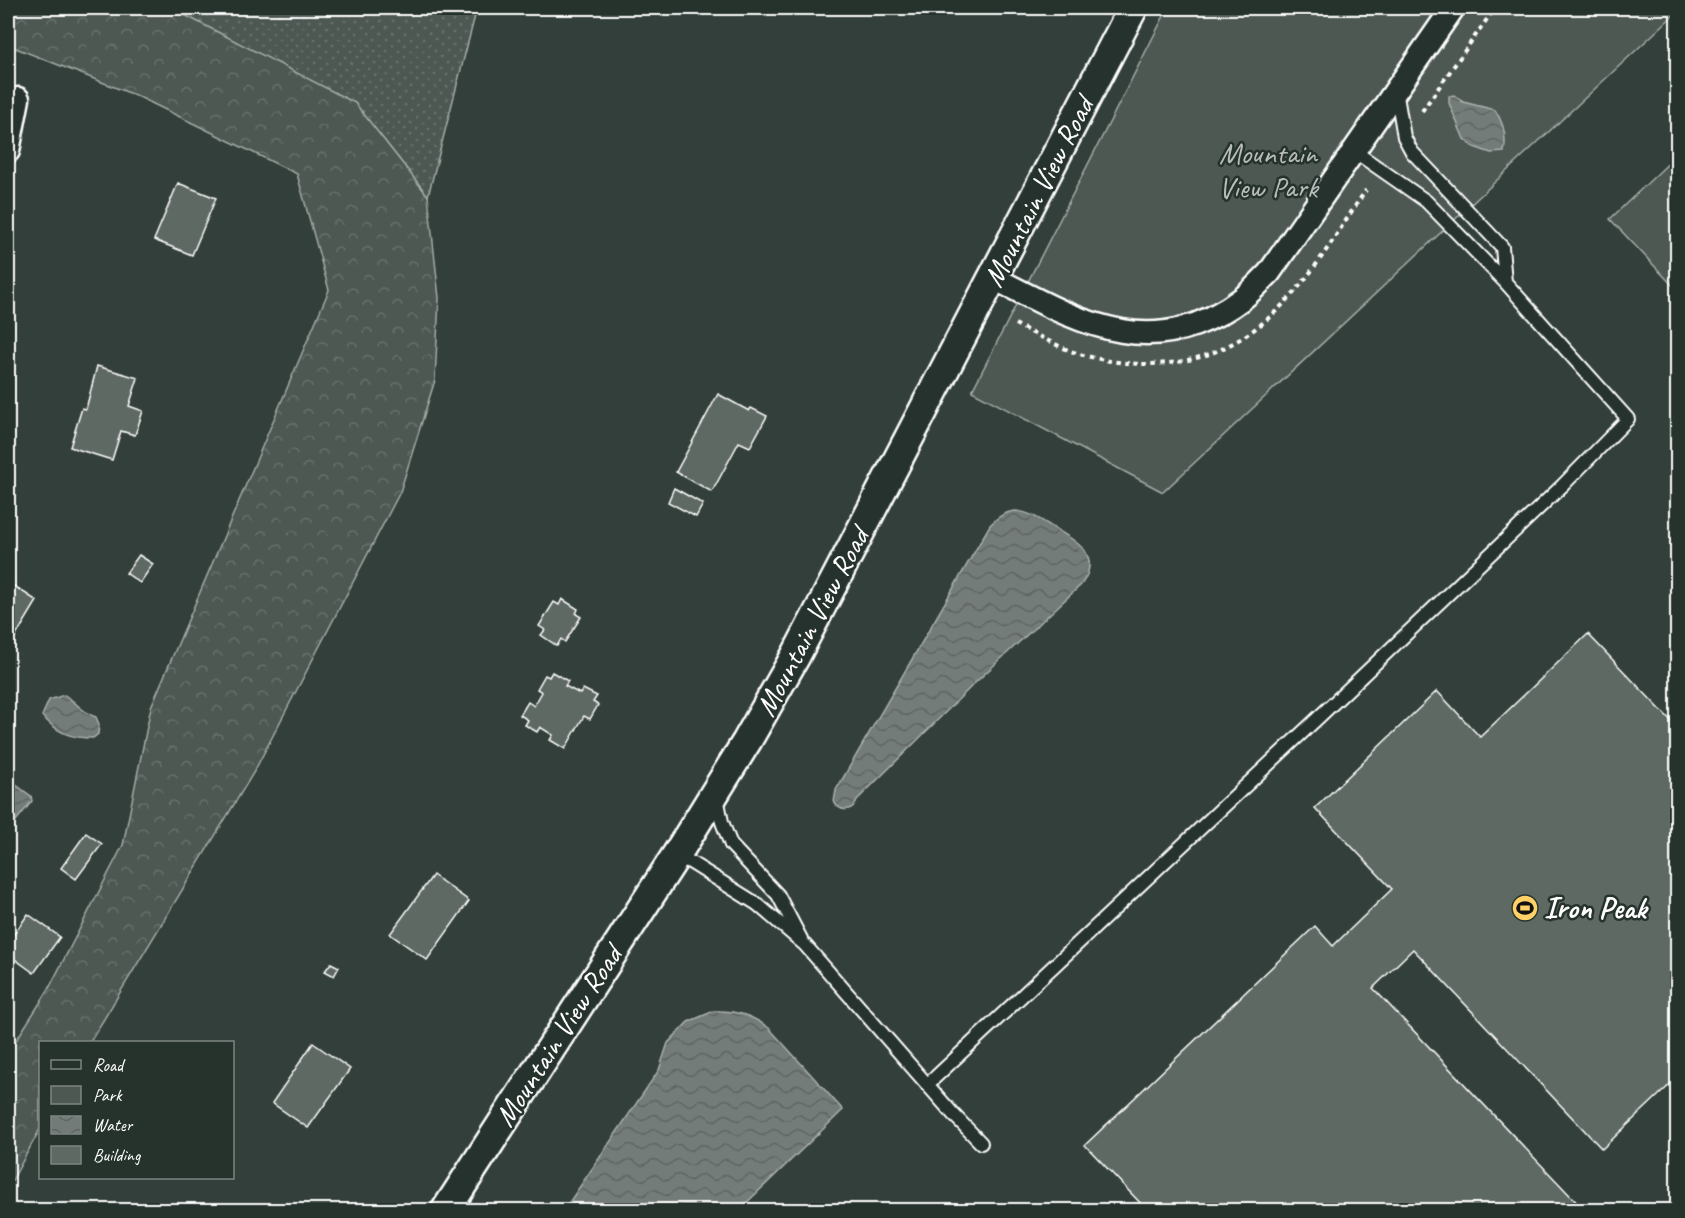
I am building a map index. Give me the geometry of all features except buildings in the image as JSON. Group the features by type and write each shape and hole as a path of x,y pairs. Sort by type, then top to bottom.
{"street":[{"name":"Mountain View Road","path":"446,1210 677,854 796,656 1133,8"},
{"path":"994,278 1057,310 1092,325 1115,330 1161,333 1204,322 1244,297 1269,273 1453,8"},
{"path":"8,151 18,99"}],"lane":[{"path":"1396,90 1404,136 1412,152 1502,247 1505,282"},
{"path":"927,1084 1346,692 1562,486 1628,418 1505,282 1426,201 1354,151"},
{"path":"716,790 731,845 778,895 805,945"},
{"path":"677,854 757,904 805,945 981,1143"}],"path":[{"path":"1419,115 1495,8"}],"green space":[{"path":"8,8 171,8 355,103 428,196 439,298 435,380 400,492 255,770 91,1041 39,1041 39,1131 8,1188 8,1053 47,992 123,845 151,707 329,290 297,174 137,96 8,45"},
{"path":"171,8 477,8 428,196 355,103"},
{"name":"Mountain View Park","path":"1168,8 1677,8 1677,12 1163,492 972,391"},
{"path":"1677,155 1677,290 1610,219"}],"water":[{"path":"1454,95 1463,102 1495,110 1504,130 1504,152 1491,153 1474,147 1464,139 1449,103 1449,96"},
{"path":"1016,511 1027,513 1041,520 1078,544 1088,557 1087,575 1081,585 978,680 850,809 840,808 834,802 836,790 990,525 1002,515"},
{"path":"64,695 96,717 99,724 98,734 93,738 64,733 53,727 42,716 49,700"},
{"path":"8,779 31,796 32,801 16,821 8,814"},
{"path":"714,1011 743,1014 769,1028 843,1110 739,1210 564,1210 659,1070 668,1043 688,1022"}],"place":[{"name":"Iron Peak","path":"1525,908"}]}
